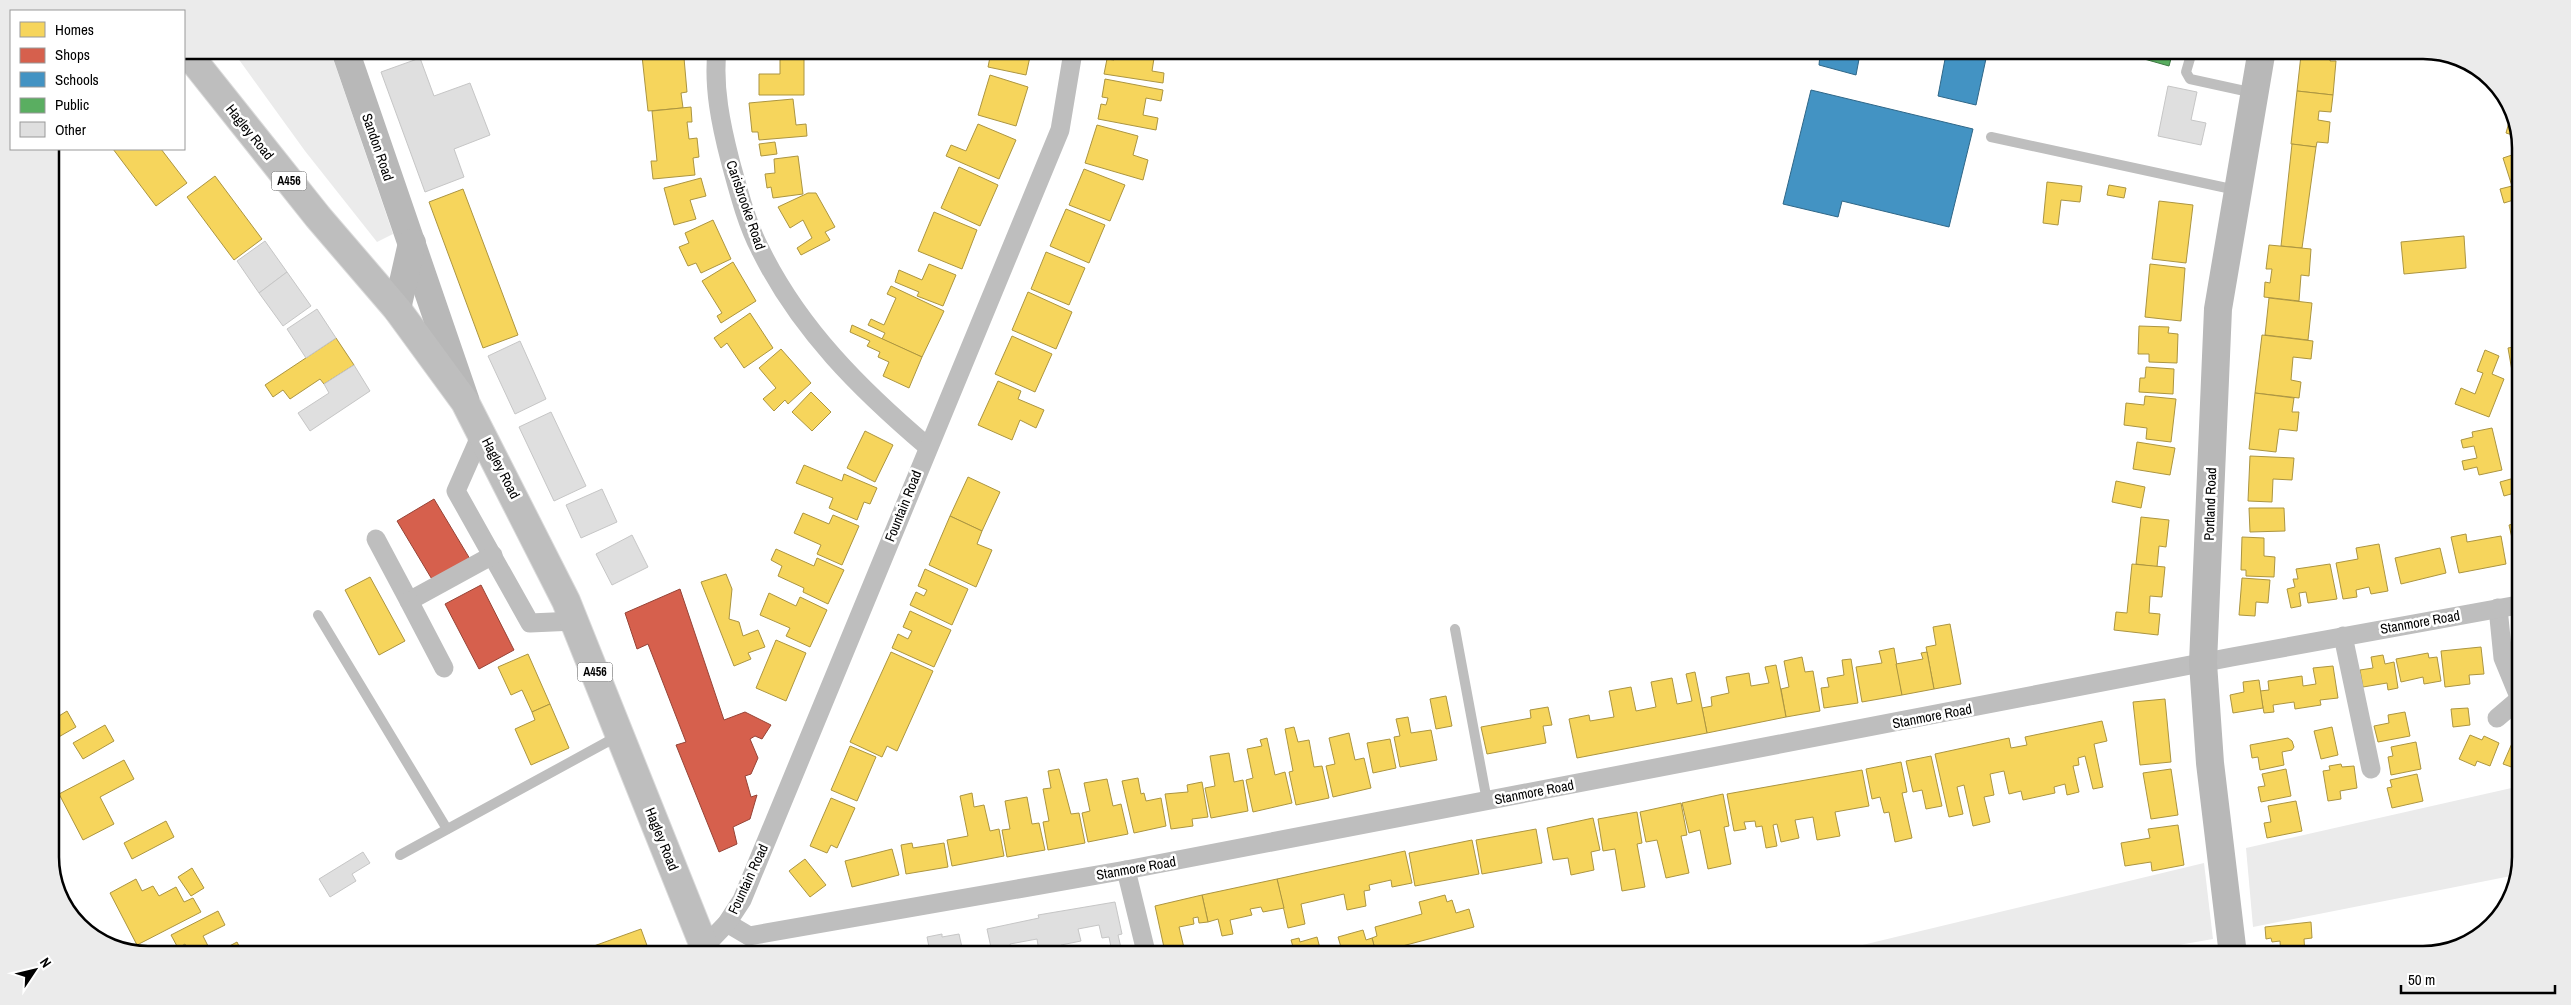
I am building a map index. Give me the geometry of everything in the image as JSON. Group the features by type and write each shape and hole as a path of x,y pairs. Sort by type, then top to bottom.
{"highway":[{"name":"Hagley Road","path":"192,59 318,217 397,309 466,402 575,621 704,946"}],"main road":[{"name":"Sandon Road","path":"348,59 466,402"},
{"name":"Portland Road","path":"2232,946 2210,763 2203,663 2218,309 2259,59"},
{"path":"397,309 412,243"}],"street":[{"name":"Carisbrooke Road","path":"717,59 720,119 737,187 759,248 795,311 825,347 870,396 928,446"},
{"name":"Fountain Road","path":"708,946 727,923 742,900 1060,130 1072,59"},
{"path":"482,432 456,491 530,623 575,621"},
{"path":"376,539 444,668"},
{"path":"409,601 492,555"},
{"name":"Stanmore Road","path":"727,923 749,936 1126,870 2343,636 2512,606"},
{"path":"2498,608 2503,658 2512,680"},
{"path":"2343,636 2371,769"},
{"path":"2497,718 2512,705"},
{"path":"1126,870 1145,946"}],"lane":[{"path":"2190,59 2186,72 2190,79 2254,93"},
{"path":"1991,137 2238,190"},
{"path":"318,615 447,829"},
{"path":"1455,629 1487,801"},
{"path":"400,855 619,735"}],"shaded area":[{"path":"239,59 333,59 393,234 377,242 305,151"},
{"path":"2512,788 2511,876 2253,927 2246,848"},
{"path":"2204,863 2213,939 2173,946 1858,946"}],"building: Homes":[{"path":"642,59 684,59 687,92 681,93 683,108 648,111"},
{"path":"780,59 804,59 804,95 759,95 759,74 780,74"},
{"path":"990,59 1029,59 1026,75 988,67"},
{"path":"1107,59 1154,59 1152,71 1164,73 1163,83 1104,74"},
{"path":"2301,59 2330,59 2330,61 2336,61 2333,95 2297,91"},
{"path":"990,75 1028,87 1016,126 978,115"},
{"path":"1105,79 1163,90 1161,101 1146,98 1143,115 1158,118 1156,130 1098,119 1101,104 1106,105 1108,98 1102,97"},
{"path":"2297,91 2333,95 2331,112 2319,111 2318,120 2330,122 2328,143 2317,142 2316,147 2291,144"},
{"path":"793,99 796,125 806,124 807,136 759,140 758,132 752,132 749,103"},
{"path":"691,107 692,122 687,122 689,139 697,138 699,157 693,158 695,175 653,179 651,161 657,161 652,111"},
{"path":"2509,122 2511,135 2506,133"},
{"path":"978,124 1016,140 999,179 946,156 951,145 966,151"},
{"path":"1097,125 1138,136 1133,155 1148,160 1143,180 1085,163"},
{"path":"775,142 777,154 761,156 759,144"},
{"path":"2292,144 2316,147 2302,248 2281,246"},
{"path":"114,150 162,150 187,183 156,206"},
{"path":"2512,155 2512,186 2503,158"},
{"path":"798,156 803,194 773,198 771,187 767,188 765,174 775,173 774,159"},
{"path":"959,167 998,185 980,226 941,208"},
{"path":"1084,169 1125,185 1110,221 1069,205"},
{"path":"215,176 262,239 234,260 187,197"},
{"path":"701,178 706,196 690,200 696,219 674,225 664,188"},
{"path":"2047,182 2082,186 2080,202 2061,200 2058,225 2043,223"},
{"path":"2109,185 2126,188 2124,198 2107,195"},
{"path":"2512,186 2512,200 2504,203 2500,189"},
{"path":"463,189 518,335 483,348 429,202"},
{"path":"808,193 816,193 835,227 825,232 830,240 801,255 797,248 812,238 803,220 790,228 778,207"},
{"path":"2159,201 2193,205 2186,263 2152,259"},
{"path":"1066,209 1105,225 1089,263 1050,246"},
{"path":"934,212 977,230 962,269 918,251"},
{"path":"713,220 731,259 701,273 696,263 688,266 679,247 689,243 685,233"},
{"path":"2464,236 2466,268 2404,274 2401,242"},
{"path":"2269,245 2311,249 2309,276 2301,275 2299,301 2264,297 2265,282 2270,283 2272,269 2266,269"},
{"path":"1046,252 1085,268 1069,305 1031,289"},
{"path":"733,262 756,301 721,323 717,316 722,313 702,281"},
{"path":"929,264 956,275 943,306 917,296 919,292 895,282 899,270 922,280"},
{"path":"2150,264 2185,268 2181,321 2145,317"},
{"path":"891,286 944,311 922,357 882,339 885,333 868,325 871,319 884,325 896,298 887,294"},
{"path":"1028,292 1072,312 1056,349 1012,330"},
{"path":"2269,298 2312,303 2308,340 2265,335"},
{"path":"750,313 773,348 744,368 727,343 721,348 714,338"},
{"path":"852,325 922,357 909,388 883,376 889,362 878,357 880,352 867,346 870,341 850,332"},
{"path":"2139,326 2169,327 2168,333 2178,334 2177,363 2149,362 2149,354 2138,354"},
{"path":"2262,335 2313,341 2311,359 2293,357 2291,380 2301,382 2299,398 2255,393"},
{"path":"1012,336 1052,354 1035,392 995,374"},
{"path":"336,338 354,365 324,384 320,379 290,399 283,390 273,397 265,385"},
{"path":"2512,347 2512,371 2508,348"},
{"path":"781,349 811,383 788,404 785,400 774,411 763,399 776,388 759,368"},
{"path":"2485,350 2499,356 2492,374 2504,379 2489,417 2455,404 2461,388 2475,394 2483,373 2477,371"},
{"path":"2146,367 2174,369 2173,394 2139,392 2140,378 2145,378"},
{"path":"998,381 1021,391 1018,399 1044,410 1036,428 1020,420 1012,440 978,425"},
{"path":"811,392 831,412 812,431 792,412"},
{"path":"2255,393 2294,398 2292,412 2299,412 2297,431 2279,429 2276,452 2249,449"},
{"path":"2145,396 2176,399 2171,442 2146,439 2147,428 2124,425 2126,403 2144,405"},
{"path":"2492,428 2502,470 2479,475 2477,467 2464,470 2462,461 2477,458 2474,446 2463,448 2461,440 2473,437 2472,432"},
{"path":"865,431 893,445 875,482 847,468"},
{"path":"2137,442 2175,448 2170,475 2133,469"},
{"path":"2250,456 2294,458 2292,480 2273,479 2272,502 2248,501"},
{"path":"804,465 842,481 844,474 877,488 870,504 864,502 857,520 829,508 833,498 796,483"},
{"path":"968,477 1000,492 982,531 950,516"},
{"path":"2512,479 2512,494 2504,496 2500,482"},
{"path":"2116,481 2145,487 2141,508 2112,502"},
{"path":"2249,508 2284,508 2285,531 2250,532"},
{"path":"803,513 829,524 833,515 859,526 842,565 817,554 821,545 794,533"},
{"path":"950,516 982,531 977,544 992,550 976,587 929,565"},
{"path":"2141,517 2169,520 2166,547 2159,546 2157,567 2136,564"},
{"path":"2512,524 2512,538 2509,525"},
{"path":"2466,534 2467,542 2501,536 2506,564 2459,573 2451,537"},
{"path":"2242,537 2264,538 2264,556 2275,557 2274,577 2246,576 2246,570 2241,570"},
{"path":"2379,544 2388,591 2371,594 2369,587 2356,590 2357,597 2343,599 2336,563 2358,559 2356,548"},
{"path":"2440,548 2446,573 2401,584 2395,558"},
{"path":"776,549 814,566 817,558 844,570 828,604 803,592 804,588 778,576 782,566 771,560"},
{"path":"2132,564 2165,567 2162,597 2150,596 2149,613 2160,614 2158,635 2114,630 2116,612 2127,613"},
{"path":"2330,564 2337,599 2308,603 2306,592 2299,593 2301,606 2291,608 2287,589 2295,587 2293,579 2298,579 2296,569"},
{"path":"925,569 968,589 952,625 910,605 916,592 924,596 927,590 918,586"},
{"path":"726,574 732,589 729,619 739,622 743,636 758,630 765,647 748,653 751,659 734,666 701,582"},
{"path":"370,577 405,641 379,655 345,590"},
{"path":"2242,578 2270,580 2268,603 2256,602 2255,616 2239,615"},
{"path":"769,593 796,606 800,597 827,610 810,647 786,636 790,628 760,615"},
{"path":"910,611 951,630 934,667 892,648 898,634 908,639 912,631 903,627"},
{"path":"1950,624 1961,684 1934,689 1926,647 1936,645 1933,627"},
{"path":"776,640 806,653 786,701 756,688"},
{"path":"2481,647 2484,674 2469,675 2470,684 2445,687 2441,651"},
{"path":"1894,648 1902,695 1862,702 1856,667 1882,663 1879,651"},
{"path":"891,652 933,671 897,751 887,746 882,757 850,742"},
{"path":"1927,652 1934,689 1902,695 1896,664 1923,659 1921,653"},
{"path":"2428,653 2429,658 2437,657 2441,681 2424,684 2423,677 2401,682 2396,659"},
{"path":"528,654 550,704 532,712 522,690 511,695 498,667"},
{"path":"2383,655 2385,664 2394,662 2398,688 2388,690 2387,683 2363,687 2360,670 2373,668 2371,657"},
{"path":"1802,657 1805,672 1813,671 1820,711 1786,717 1781,689 1789,687 1784,661"},
{"path":"1851,659 1858,703 1824,708 1821,688 1829,687 1827,678 1844,675 1842,660"},
{"path":"1776,665 1786,717 1707,733 1702,708 1712,706 1711,697 1729,693 1726,677 1749,673 1751,686 1769,683 1765,667"},
{"path":"2333,666 2338,698 2320,700 2321,705 2295,709 2294,702 2273,705 2274,712 2264,713 2260,691 2269,690 2268,681 2302,676 2303,686 2316,684 2313,668"},
{"path":"1695,672 1707,733 1577,758 1569,719 1589,715 1590,721 1614,717 1609,691 1631,687 1636,711 1656,707 1651,682 1672,678 1677,704 1692,701 1686,674"},
{"path":"2259,680 2263,708 2233,713 2230,695 2244,692 2243,682"},
{"path":"1446,696 1452,726 1436,729 1430,699"},
{"path":"2165,699 2171,762 2140,765 2133,702"},
{"path":"550,704 569,748 531,765 515,729 535,720 532,712"},
{"path":"1548,707 1552,725 1543,726 1546,743 1487,754 1481,727 1531,718 1530,710"},
{"path":"2468,708 2470,725 2453,727 2451,709"},
{"path":"67,711 76,727 59,737 59,716"},
{"path":"2405,712 2410,736 2378,742 2374,726 2389,723 2388,715"},
{"path":"1408,717 1411,733 1431,730 1437,760 1400,767 1394,737 1400,736 1396,719"},
{"path":"2102,721 2107,741 2094,744 2103,787 2093,789 2085,756 2078,758 2079,765 2073,766 2079,792 2067,795 2065,784 2054,787 2055,793 2023,800 2021,791 2009,794 2004,771 1990,774 1994,795 1984,797 1990,822 1973,826 1964,785 1957,787 1963,814 1949,817 1935,754 2009,738 2011,748 2027,745 2025,737"},
{"path":"105,725 114,741 83,759 73,743"},
{"path":"1294,727 1298,742 1309,740 1314,767 1322,766 1329,798 1296,805 1289,772 1293,771 1285,729"},
{"path":"2332,727 2338,755 2321,759 2314,731"},
{"path":"1349,733 1355,760 1364,758 1371,788 1333,797 1326,766 1335,764 1329,738"},
{"path":"2470,735 2482,740 2484,736 2499,743 2490,766 2477,761 2475,766 2459,759"},
{"path":"1267,738 1275,775 1285,772 1292,803 1253,812 1246,780 1253,778 1247,749 1262,746 1260,740"},
{"path":"2288,738 2292,741 2294,747 2292,750 2282,752 2284,765 2260,770 2258,757 2252,758 2250,745"},
{"path":"1390,739 1396,768 1373,773 1367,743"},
{"path":"2416,742 2421,769 2391,775 2388,757 2393,756 2391,747"},
{"path":"2512,743 2512,767 2503,764"},
{"path":"850,746 876,757 857,801 831,790"},
{"path":"1229,753 1234,782 1243,780 1248,811 1211,818 1205,788 1215,786 1210,756"},
{"path":"1931,756 1942,806 1926,809 1922,790 1913,792 1906,761"},
{"path":"124,760 134,779 100,797 114,824 83,840 59,794"},
{"path":"1901,762 1907,792 1902,793 1912,838 1895,842 1889,812 1884,813 1880,797 1872,799 1866,769"},
{"path":"2341,764 2342,767 2354,766 2357,788 2340,791 2341,799 2328,801 2323,771 2330,770 2329,766"},
{"path":"1059,769 1071,814 1079,813 1085,843 1048,850 1043,822 1049,821 1043,789 1051,788 1048,771"},
{"path":"2171,769 2178,815 2151,819 2143,773"},
{"path":"2286,769 2291,796 2261,802 2258,787 2265,786 2262,774"},
{"path":"1862,770 1869,806 1835,812 1840,836 1817,840 1813,817 1795,820 1799,838 1781,842 1777,824 1773,825 1777,846 1766,848 1762,826 1756,827 1755,821 1744,822 1746,829 1734,831 1727,794"},
{"path":"2417,774 2423,801 2392,808 2387,788 2392,787 2390,780"},
{"path":"1138,778 1141,794 1144,793 1146,801 1161,798 1166,826 1134,833 1122,781"},
{"path":"1107,779 1113,806 1121,804 1128,834 1088,842 1082,813 1090,811 1084,783"},
{"path":"1202,782 1208,817 1192,819 1193,826 1171,829 1165,794 1188,792 1187,785"},
{"path":"972,793 974,807 984,805 990,831 999,829 1004,856 952,866 947,840 968,836 960,796"},
{"path":"1723,794 1729,826 1724,827 1731,864 1708,869 1700,830 1689,833 1682,803"},
{"path":"1027,797 1032,824 1039,823 1045,850 1007,857 1002,830 1010,829 1005,801"},
{"path":"831,798 855,808 837,848 831,845 827,853 810,846"},
{"path":"2296,801 2302,831 2267,838 2264,823 2271,822 2268,806"},
{"path":"1681,803 1687,835 1681,836 1689,873 1666,878 1657,840 1646,842 1640,812"},
{"path":"1637,812 1642,843 1637,844 1645,887 1622,891 1615,849 1603,851 1598,819"},
{"path":"1593,818 1600,850 1591,852 1594,870 1571,875 1568,858 1553,860 1547,828"},
{"path":"166,821 174,837 132,859 124,843"},
{"path":"2178,825 2184,865 2152,871 2151,862 2125,866 2121,843 2150,838 2148,829"},
{"path":"1536,829 1542,863 1482,874 1476,840"},
{"path":"1472,840 1479,874 1415,886 1409,853"},
{"path":"912,843 913,848 944,843 948,867 906,874 901,845"},
{"path":"892,849 899,875 852,887 845,861"},
{"path":"1405,851 1412,883 1392,887 1391,880 1369,885 1370,890 1364,891 1366,906 1347,910 1344,894 1301,904 1305,924 1288,928 1277,879"},
{"path":"805,859 826,885 810,897 789,871"},
{"path":"192,868 204,888 191,896 178,877"},
{"path":"136,879 142,891 153,886 159,896 176,887 184,902 193,898 201,912 137,945 110,893"},
{"path":"1277,879 1284,908 1263,912 1261,907 1250,909 1252,915 1230,920 1233,934 1222,936 1218,919 1208,922 1202,895"},
{"path":"1202,895 1208,922 1199,923 1198,917 1193,918 1194,924 1179,927 1184,946 1164,946 1155,906"},
{"path":"1445,895 1447,902 1452,900 1456,913 1469,909 1474,927 1402,946 1374,946 1372,938 1377,936 1375,927 1422,914 1419,902"},
{"path":"218,911 225,925 203,936 208,946 186,946 185,944 177,946 171,935"},
{"path":"2311,922 2312,938 2304,939 2304,946 2280,946 2280,941 2272,942 2271,938 2266,939 2265,927"},
{"path":"641,929 647,946 594,946"},
{"path":"1363,930 1366,940 1372,938 1374,946 1341,946 1338,937"},
{"path":"1317,937 1319,946 1293,946 1291,940 1299,938 1300,942"},
{"path":"237,942 239,946 230,946"}],"building: Shops":[{"path":"434,499 470,559 433,581 397,521"},
{"path":"481,585 514,650 479,669 445,604"},
{"path":"680,589 724,720 745,712 771,725 762,739 755,736 750,739 758,758 751,774 745,776 751,797 757,795 750,819 733,827 737,844 719,852 676,745 686,742 648,644 637,649 625,613"}],"building: Schools":[{"path":"1820,59 1859,59 1856,75 1819,65"},
{"path":"1945,59 1986,59 1976,105 1938,96"},
{"path":"1811,90 1973,129 1949,227 1842,201 1838,217 1783,204"}],"building: Public":[{"path":"2144,59 2171,59 2169,66"}],"building: Other":[{"path":"420,59 434,96 470,83 490,135 454,149 464,177 425,192 381,72"},
{"path":"2168,86 2197,92 2191,120 2206,123 2201,145 2158,136"},
{"path":"265,241 287,272 259,293 237,261"},
{"path":"287,272 311,306 283,326 259,293"},
{"path":"317,309 336,338 306,358 287,329"},
{"path":"520,341 546,399 515,414 488,356"},
{"path":"354,365 370,391 310,431 298,413 329,393 324,384"},
{"path":"551,412 586,486 554,501 519,427"},
{"path":"602,489 617,522 581,538 566,505"},
{"path":"632,535 648,567 612,585 596,554"},
{"path":"363,852 370,863 352,874 356,881 330,897 319,879"},
{"path":"1115,902 1122,934 1118,935 1121,946 1111,946 1109,937 1102,938 1099,925 1078,929 1081,941 1061,946 1038,946 1037,939 1010,944 1010,946 991,946 987,929 1039,918 1038,915"},
{"path":"942,934 942,937 959,934 962,946 929,946 927,937"}]}
